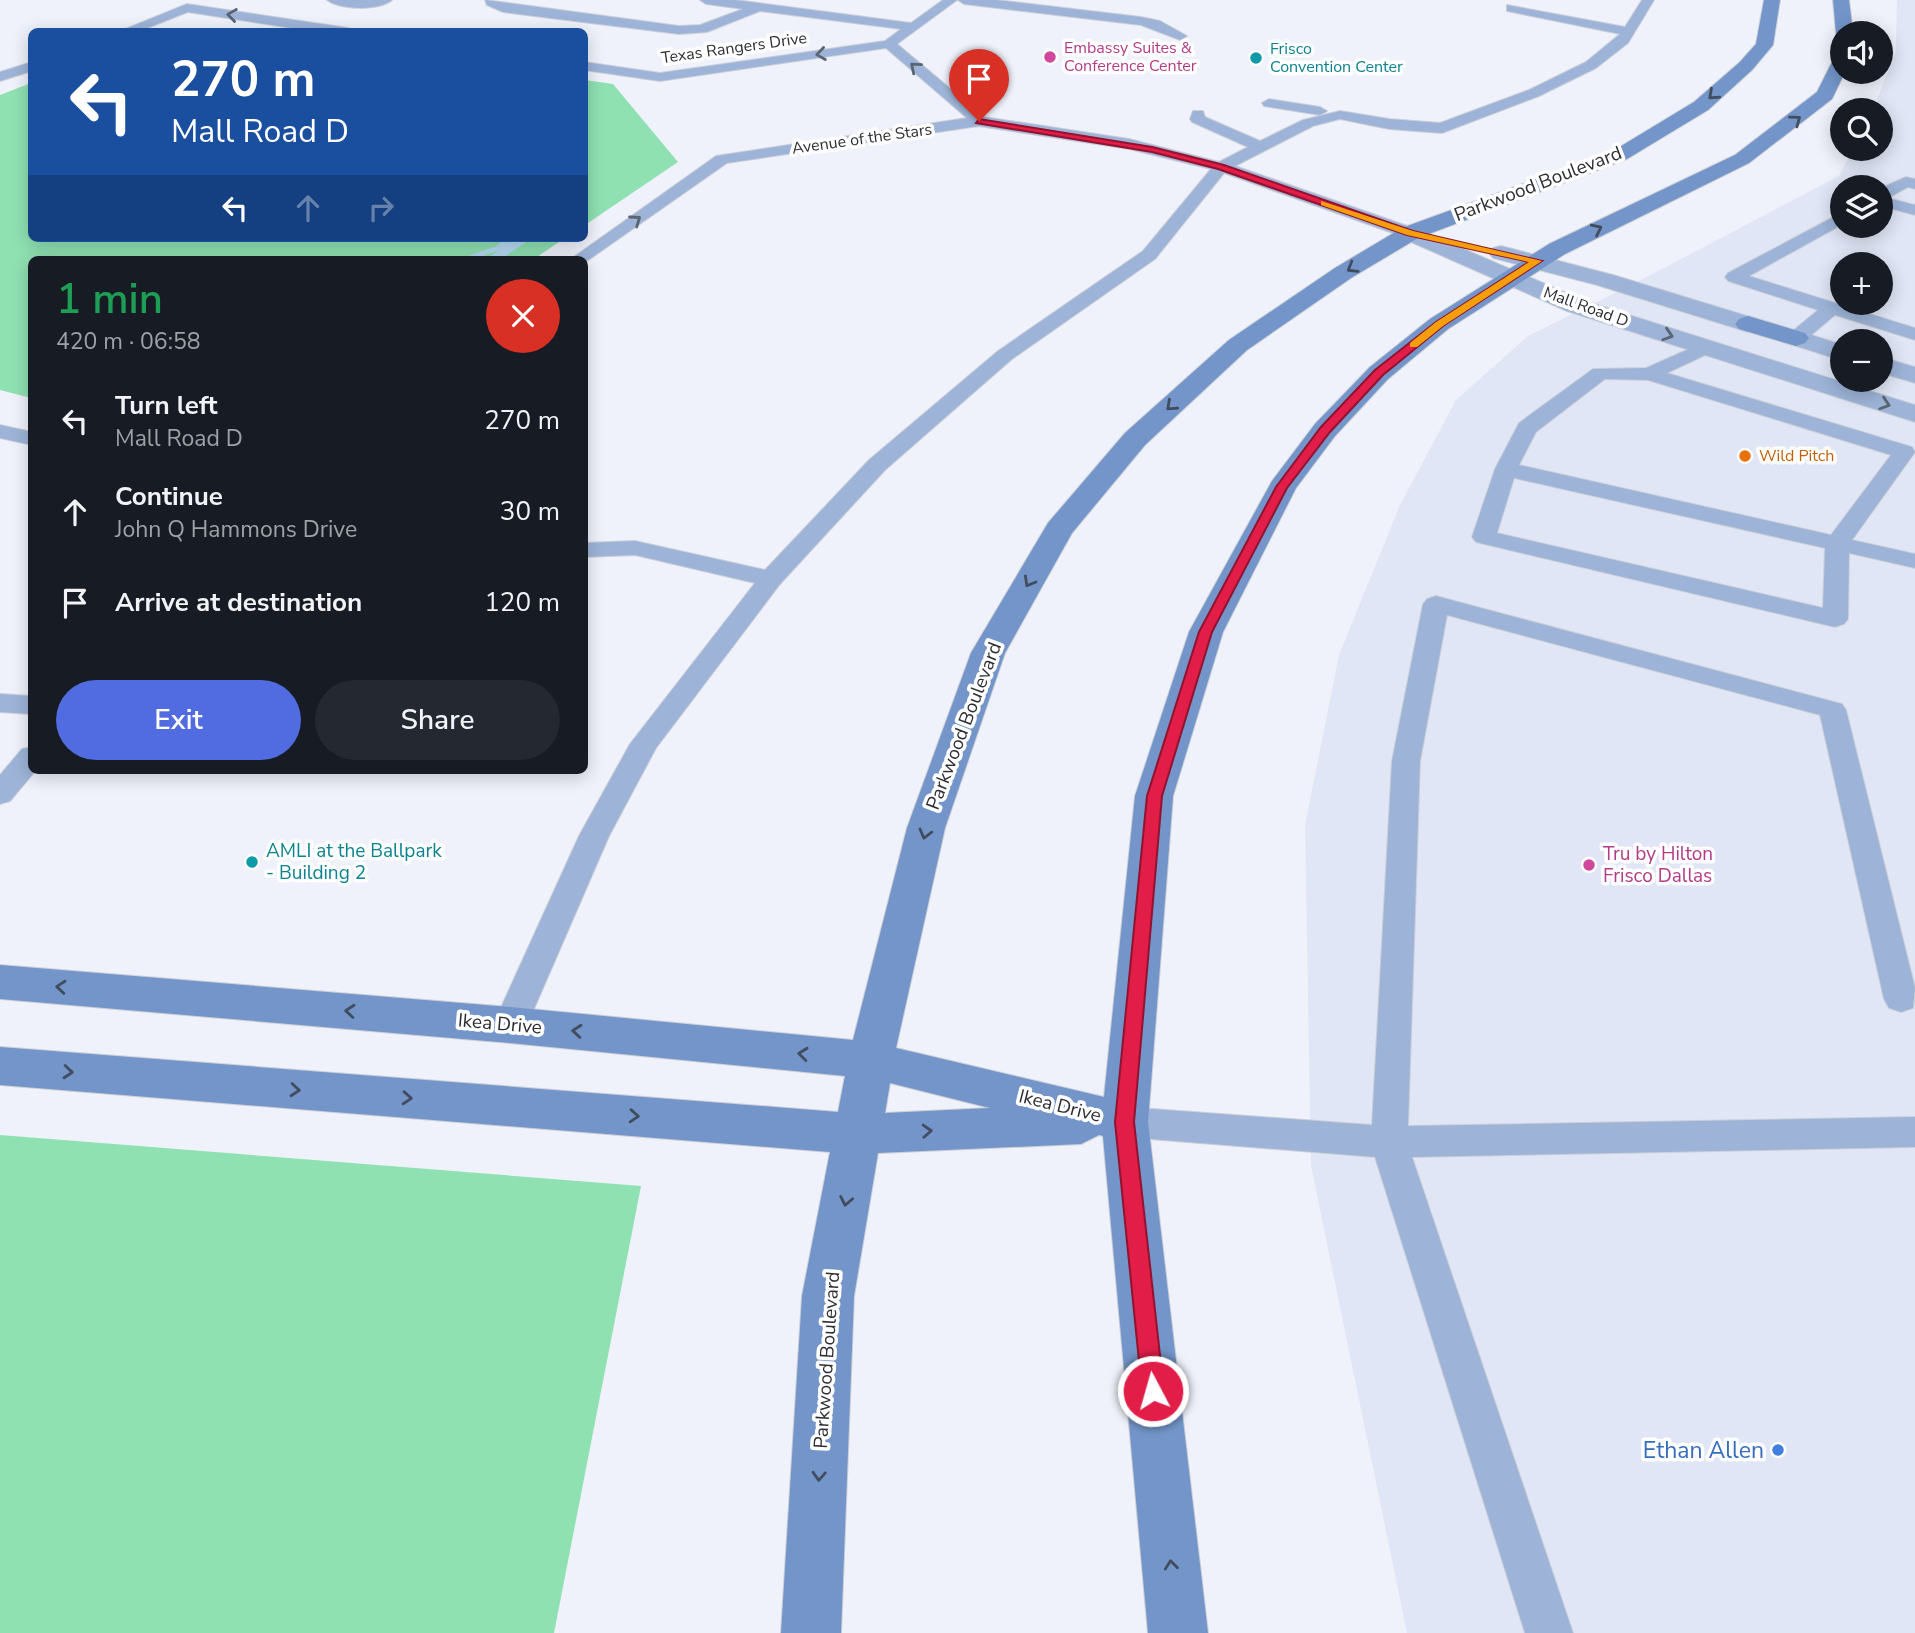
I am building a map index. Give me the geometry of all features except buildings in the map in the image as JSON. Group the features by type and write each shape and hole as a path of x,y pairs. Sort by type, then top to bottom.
{"main road":[{"name":"Parkwood Boulevard","path":"811,1633 828,1296 871,1060 926,828 988,653 1059,530 1135,439 1238,345 1343,273 1410,233 1620,155 1701,106 1746,66 1764,45 1772,0"},
{"path":"1840,0 1843,21"},
{"path":"1178,1633 1125,1122 1154,796 1206,632 1282,487 1325,430 1379,373 1439,324 1557,248 1742,159 1801,116 1825,94 1830,84"},
{"name":"Mall Road D","path":"1748,324 1796,338"},
{"name":"Ikea Drive","path":"0,982 510,1025 871,1060 1125,1122"},
{"name":"Ikea Drive","path":"0,1066 859,1134 1125,1122"}],"street":[{"name":"Mall Road D","path":"1410,233 1525,269 1748,324"},
{"name":"Mall Road D","path":"1525,269 1576,306 1915,414"},
{"name":"Mall Road D","path":"1796,338 1830,349"},
{"path":"1893,369 1915,375"}],"lane":[{"path":"333,0 373,5 386,0"},
{"path":"491,0 503,8 665,29 702,29 758,7"},
{"path":"706,0 914,27"},
{"path":"951,0 889,44 979,121 1129,144 1221,167 1410,233"},
{"path":"964,0 1141,21 1155,24 1180,36"},
{"path":"510,1025 594,836 644,744 771,579 877,465 1016,347 1149,255 1221,167 1308,123 1340,115 1389,124 1442,128 1534,93 1591,65 1623,40 1648,0"},
{"path":"133,28 187,4 325,28"},
{"path":"1511,8 1629,32"},
{"path":"686,15 725,20"},
{"name":"Texas Rangers Drive","path":"588,67 660,77 889,44"},
{"path":"0,77 28,67"},
{"path":"1269,103 1320,111"},
{"path":"1198,114 1198,119 1261,147"},
{"name":"Avenue of the Stars","path":"584,256 722,159 979,121"},
{"path":"1893,189 1912,179"},
{"path":"1893,204 1915,210"},
{"path":"1830,224 1734,277 1830,309"},
{"path":"1796,338 1830,310"},
{"path":"1851,315 1915,334"},
{"path":"1649,373 1707,348"},
{"path":"1600,373 1649,373 1904,452 1837,544 1835,619 1484,537 1506,469 1527,428 1600,373"},
{"path":"0,431 28,438"},
{"path":"1506,469 1915,561"},
{"path":"588,550 635,548 771,579"},
{"path":"1549,1633 1389,1142 1406,761 1436,604 1832,710 1910,1005"},
{"path":"0,703 28,705"},
{"path":"0,794 28,761"},
{"path":"1125,1122 1389,1142 1915,1132"}],"shaded area":[{"path":"1897,0 1915,0 1915,1633 1407,1633 1311,1166 1305,825 1339,655 1400,505 1456,400 1528,336 1830,181 1830,238 1893,238 1893,175 1840,175 1847,161 1893,161 1893,98 1878,98 1883,84 1893,84 1893,59 1896,51"}],"green space":[{"path":"588,80 613,84 678,162 588,223"},
{"path":"28,84 28,242 559,242 538,256 28,256 28,397 0,390 0,95"},
{"path":"0,1135 641,1186 554,1633 0,1633"}],"water":[{"path":"500,242 526,242 505,256 491,256 499,250 483,256 468,256 497,246"}],"slow traffic":[{"path":"1324,203 1410,233 1537,261 1439,324 1413,345"}],"place":[{"name":"Embassy Suites & Conference Center","path":"1050,57"},
{"name":"Frisco Convention Center","path":"1256,58"},
{"name":"Wild Pitch","path":"1745,456"},
{"name":"AMLI at the Ballpark - Building 2","path":"252,862"},
{"name":"Tru by Hilton Frisco Dallas","path":"1589,865"},
{"name":"Ethan Allen","path":"1778,1450"}],"route":[{"path":"979,121 1152,149 1221,167 1410,233 1537,261 1439,324 1379,373 1325,430 1282,487 1206,632 1154,796 1125,1122 1153,1391"}]}
